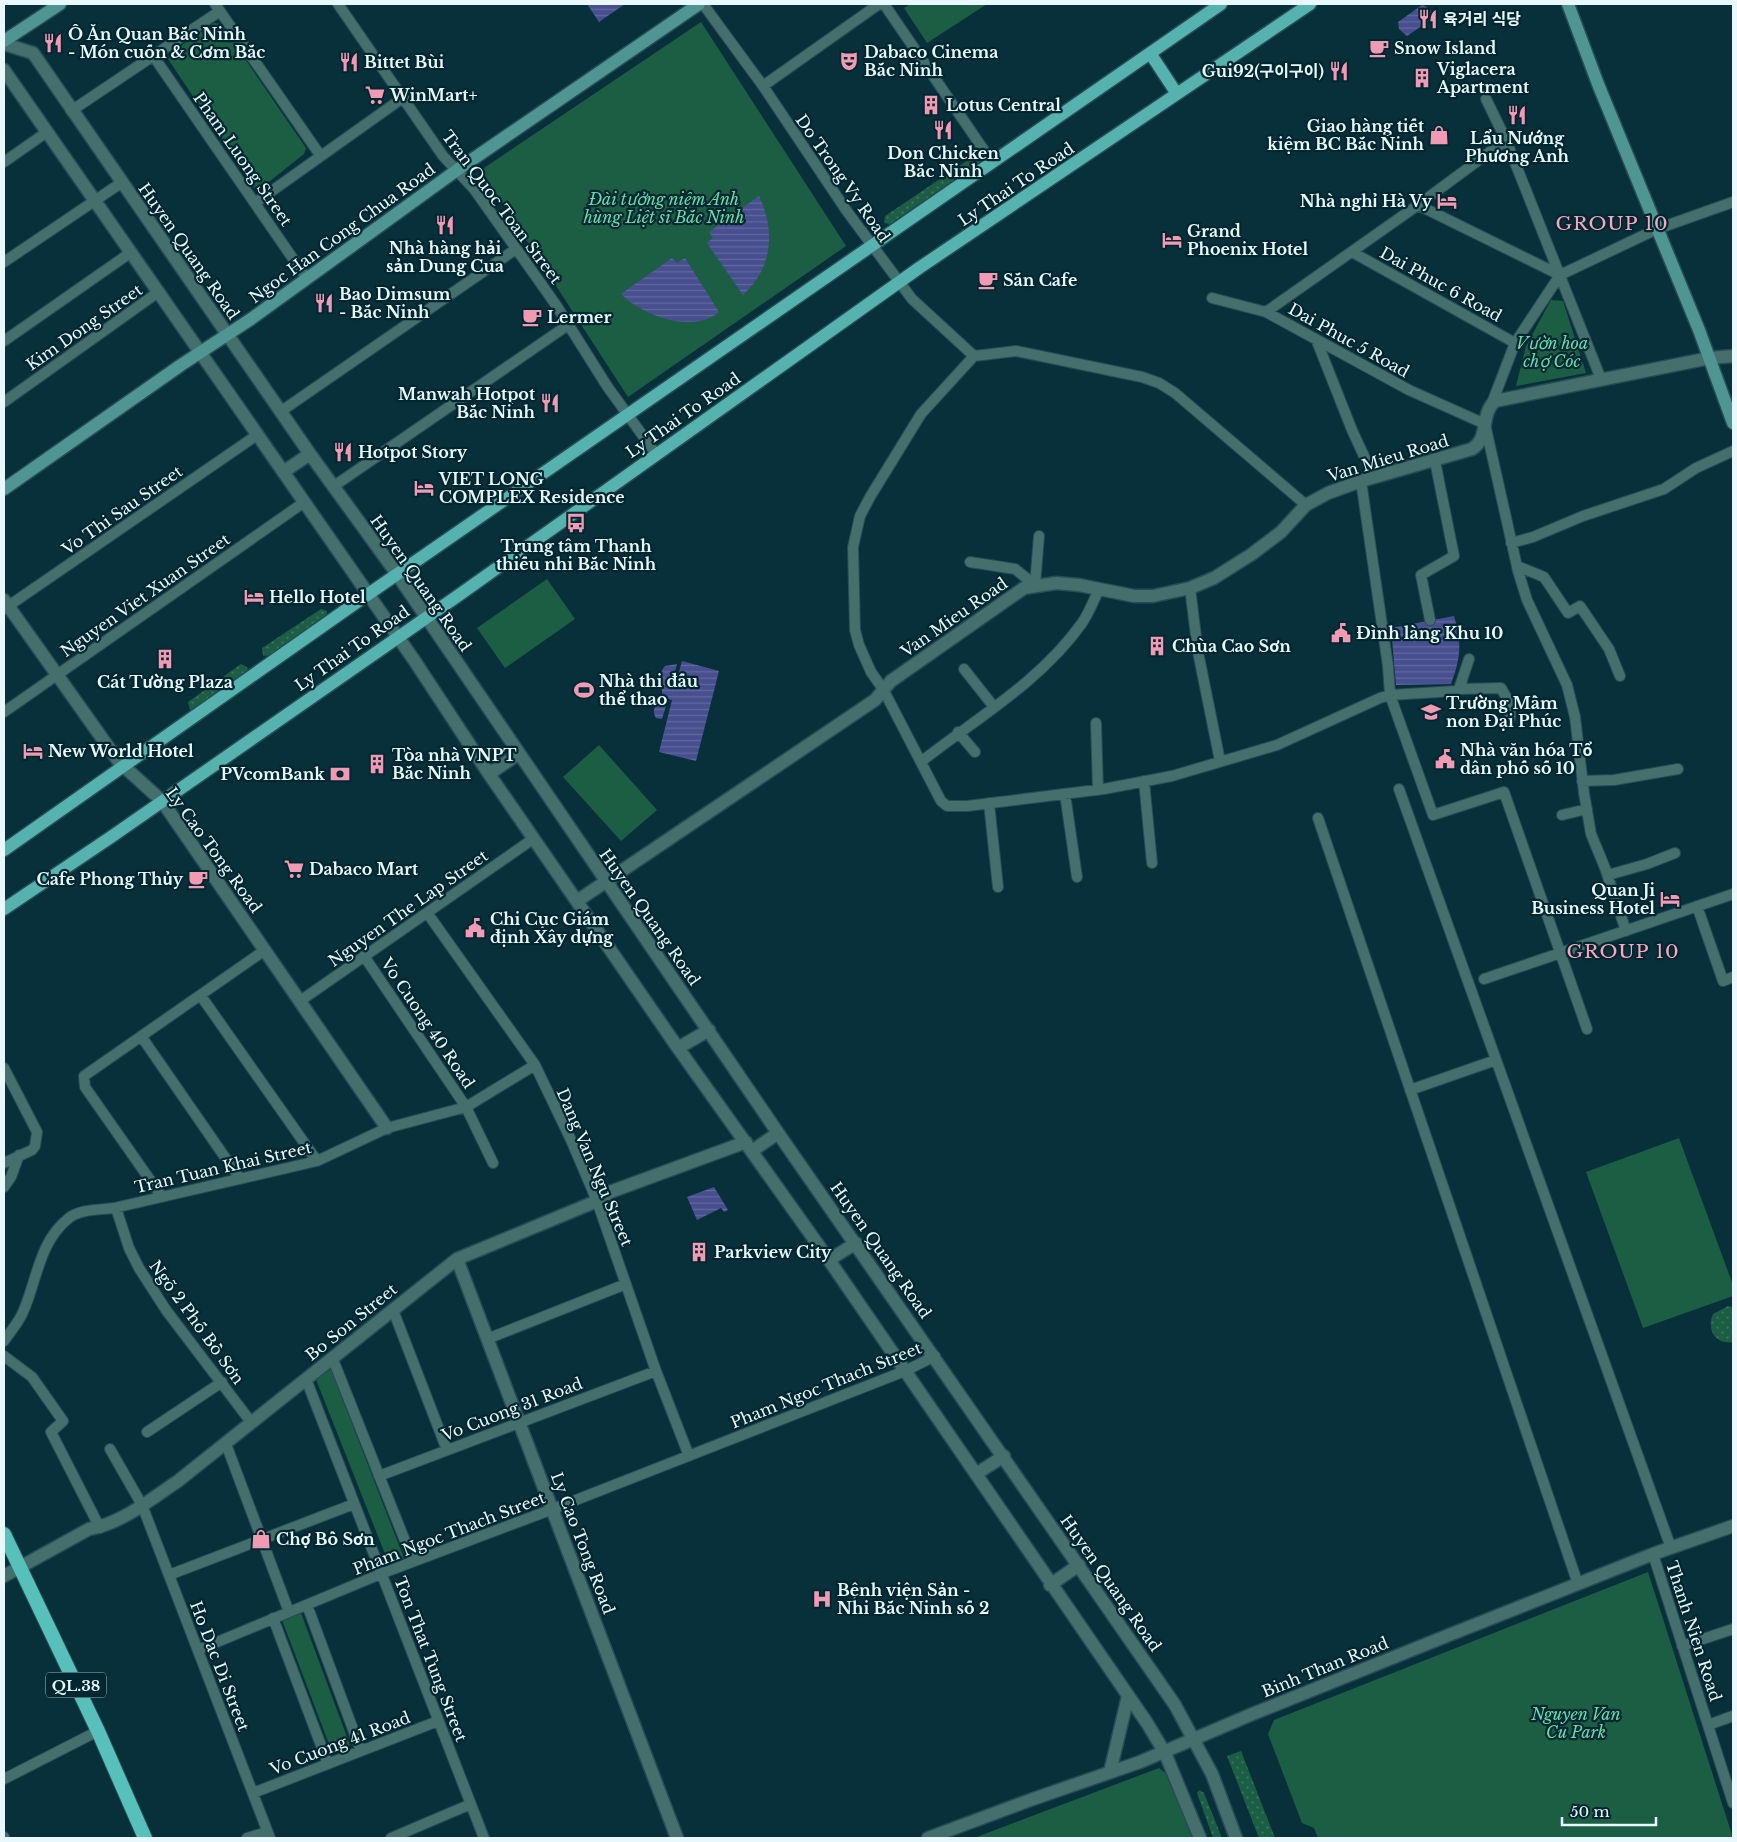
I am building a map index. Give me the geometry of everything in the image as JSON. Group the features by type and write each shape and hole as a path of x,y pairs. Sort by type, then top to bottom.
{"highway":[{"name":"QL.38","path":"4,1534 98,1731 145,1838"}],"main road":[{"path":"4,42 60,4"},
{"name":"Ngoc Han Cong Chua Road","path":"4,489 200,352 229,334 458,170 699,4"},
{"name":"Ly Thai To Road","path":"4,850 367,595 1221,4"},
{"name":"Ly Thai To Road","path":"4,909 397,637 900,282 1310,4"},
{"path":"1568,4 1598,84 1710,358 1733,423"},
{"path":"1150,53 1177,94"}],"street":[{"name":"Tran Quoc Toan Street","path":"338,4 404,96 443,156 474,189 628,416 656,454"},
{"name":"Do Trong Vy Road","path":"703,4 763,86 872,246 912,300 974,356"},
{"path":"763,86 879,4"},
{"path":"884,4 992,162"},
{"path":"71,111 154,57 217,8 320,155"},
{"name":"Huyen Quang Road","path":"4,42 31,51 121,183 229,334 280,412 398,574 518,754 778,1133 1079,1565 1175,1705 1195,1739 1212,1774 1236,1838"},
{"name":"Pham Luong Street","path":"154,57 307,279"},
{"path":"4,70 397,637 678,1048 829,1260 1050,1585 1128,1696 1165,1753 1200,1838"},
{"path":"255,203 404,96"},
{"path":"1486,99 1506,140 1601,379"},
{"path":"4,162 47,132"},
{"name":"Dai Phuc 5 Road","path":"1485,424 1409,390 1266,312 1418,205 1506,140"},
{"path":"4,262 121,183"},
{"path":"1492,403 1516,343 1560,275 1657,229 1733,202"},
{"path":"1418,205 1560,275"},
{"path":"280,412 516,249"},
{"name":"Dai Phuc 6 Road","path":"1352,252 1516,343"},
{"path":"4,341 130,253"},
{"name":"Kim Dong Street","path":"4,402 157,293"},
{"path":"1212,298 1266,312"},
{"path":"334,486 568,325"},
{"path":"1316,339 1352,430 1374,478"},
{"path":"1306,505 1175,393 1158,383 1142,377 1016,352 974,356 921,414 870,497 856,531 853,547 855,630 871,672 883,689 922,761 941,801 947,806 989,804 1098,790 1172,776 1277,745 1390,695 1459,689 1501,688 1510,704 1510,718"},
{"path":"1492,403 1506,397 1710,358 1733,356"},
{"name":"Van Mieu Road","path":"577,901 875,700 891,681 1024,588 1056,583 1100,588 1134,596 1153,596 1190,588 1214,578 1252,554 1281,532 1306,505 1328,493 1361,481 1478,446 1487,412 1492,403"},
{"path":"1485,424 1511,543 1527,600 1567,685 1576,717 1582,781 1591,834 1608,875 1626,931"},
{"name":"Vo Thi Sau Street","path":"5,605 257,435"},
{"path":"1511,543 1534,537 1583,516 1664,489 1696,468 1733,451"},
{"path":"283,472 310,454"},
{"path":"1430,620 1421,575 1454,556 1435,460"},
{"path":"1361,481 1388,666 1390,695 1433,815 1504,792 1559,954 1587,1029"},
{"name":"Nguyen Viet Xuan Street","path":"4,712 303,503"},
{"path":"1035,585 1039,536"},
{"path":"970,562 1015,569 1035,585"},
{"path":"1517,566 1544,577 1568,613 1580,606 1609,649 1620,676"},
{"path":"922,761 958,732 994,707 1050,661 1083,622 1100,588"},
{"path":"1190,588 1198,652 1220,761"},
{"name":"Ly Cao Tong Road","path":"5,605 58,674 119,762 162,801 387,1128"},
{"path":"1459,689 1469,659"},
{"path":"964,669 994,707"},
{"path":"1096,723 1098,790"},
{"path":"958,732 974,752"},
{"path":"489,774 518,754"},
{"path":"1582,781 1614,780 1678,769"},
{"path":"1144,781 1152,862"},
{"path":"1400,789 1671,1548"},
{"path":"1065,794 1077,877"},
{"path":"989,804 998,887"},
{"path":"1562,815 1586,809"},
{"path":"1318,818 1578,1584"},
{"name":"Nguyen The Lap Street","path":"300,1001 428,914 533,838"},
{"path":"1608,875 1647,864 1675,853"},
{"path":"1484,979 1733,894"},
{"path":"1697,906 1723,981 1733,977"},
{"name":"Dang Van Ngu Street","path":"428,914 535,1065 571,1140 596,1201 656,1371 689,1456"},
{"path":"162,1197 83,1083 86,1072 201,996 265,950"},
{"name":"Vo Cuong 40 Road","path":"364,956 466,1106 492,1163"},
{"path":"201,996 317,1161"},
{"path":"678,1048 709,1030"},
{"path":"141,1036 240,1180"},
{"path":"1410,1090 1496,1060"},
{"name":"Tran Tuan Khai Street","path":"4,1341 23,1313 39,1262 59,1228 69,1217 86,1211 116,1208 317,1161 387,1128 466,1106 535,1065"},
{"path":"4,1068 37,1132 35,1146 19,1156 4,1162"},
{"name":"Bo Son Street","path":"4,1576 89,1529 100,1528 142,1505 226,1444 456,1259 596,1201 610,1192 749,1146 778,1133"},
{"path":"4,1187 11,1177 19,1156"},
{"name":"Ngõ 2 Phố Bồ Sơn","path":"116,1208 129,1248 139,1268 166,1310 251,1422"},
{"path":"829,1260 856,1243"},
{"name":"Ly Cao Tong Road","path":"456,1259 520,1422 677,1838"},
{"path":"488,1340 626,1284"},
{"path":"393,1310 447,1450"},
{"path":"4,1356 32,1377 63,1421 51,1432 100,1528"},
{"name":"Pham Ngoc Thach Street","path":"198,1650 412,1561 689,1456 905,1371 935,1356"},
{"path":"332,1357 412,1561"},
{"name":"Vo Cuong 31 Road","path":"379,1476 656,1371"},
{"name":"Ton That Tung Street","path":"306,1379 383,1573 484,1838"},
{"path":"147,1432 222,1382"},
{"path":"226,1444 289,1612"},
{"name":"Ho Dac Di Street","path":"110,1449 142,1505 269,1835"},
{"path":"976,1474 1004,1456"},
{"path":"169,1575 354,1504"},
{"name":"Binh Than Road","path":"928,1838 1165,1753 1195,1739 1653,1554 1733,1526"},
{"name":"Thanh Nien Road","path":"1653,1554 1733,1800"},
{"path":"1050,1585 1079,1565"},
{"path":"307,1605 361,1751"},
{"path":"274,1618 328,1764"},
{"path":"1682,1646 1733,1629"},
{"path":"1110,1772 1128,1696"},
{"path":"1708,1725 1733,1716"},
{"name":"Vo Cuong 41 Road","path":"253,1793 438,1721"},
{"path":"4,1779 98,1731"},
{"path":"396,1837 471,1804"},
{"path":"247,1838 269,1835"}],"green space":[{"path":"910,4 987,4 927,43 904,8"},
{"name":"Đài tưởng niệm Anh hùng Liệt sĩ Bắc Ninh","path":"701,22 846,246 628,397 481,170"},
{"path":"214,23 221,24 306,148 304,154 260,189 255,189 168,59 169,54"},
{"path":"979,155 980,162 890,224 884,223 885,216 974,156"},
{"name":"Vườn hoa chợ Cóc","path":"1551,300 1563,301 1586,373 1516,386 1526,346"},
{"path":"547,579 575,619 505,668 477,628"},
{"path":"321,609 327,611 326,617 272,655 263,656 262,648"},
{"path":"241,664 247,667 248,671 195,710 190,710 188,702"},
{"path":"599,745 657,810 621,841 563,777"},
{"path":"1679,1138 1733,1285 1733,1296 1643,1328 1586,1172"},
{"path":"1728,1306 1733,1307 1733,1342 1717,1339 1711,1326 1713,1314"},
{"path":"330,1367 404,1558 389,1564 315,1377"},
{"name":"Nguyen Van Cu Park","path":"1648,1572 1733,1838 1318,1838 1314,1828 1302,1823 1268,1734 1274,1720"},
{"path":"301,1613 350,1745 332,1752 282,1620"},
{"path":"1241,1751 1275,1838 1259,1838 1227,1756"},
{"path":"1159,1768 1169,1776 1193,1838 974,1838"},
{"path":"1199,1790 1204,1793 1222,1838 1213,1838 1197,1793"}],"water":[{"path":"587,4 625,4 599,22"},
{"path":"1422,5 1430,10 1432,19 1407,36 1399,29 1398,22"},
{"path":"759,196 768,223 768,249 760,273 753,285 743,295 707,243 713,238 709,232"},
{"path":"672,258 677,263 685,258 719,312 696,322 668,320 642,309 621,294"},
{"path":"1454,616 1459,650 1457,666 1451,684 1396,685 1391,628"},
{"path":"682,661 719,671 696,761 659,752 672,700 668,699 662,719 656,718 654,709 662,695 661,673 665,666 677,664 672,682 676,683"},
{"path":"714,1187 728,1210 724,1212 721,1208 697,1220 687,1197"}],"place":[{"name":"육거리 식당","path":"1428,19"},
{"name":"Ô Ăn Quan Bắc Ninh - Món cuốn & Cơm Bắc","path":"53,43"},
{"name":"Snow Island","path":"1379,48"},
{"name":"Dabaco Cinema Bắc Ninh","path":"849,61"},
{"name":"Bittet Bùi","path":"349,62"},
{"name":"Gui92(구이구이)","path":"1339,71"},
{"name":"Viglacera Apartment","path":"1422,78"},
{"name":"WinMart+","path":"375,95"},
{"name":"Lotus Central","path":"931,105"},
{"name":"Lẩu Nướng Phương Anh","path":"1517,115"},
{"name":"Don Chicken Bắc Ninh","path":"943,130"},
{"name":"Giao hàng tiết kiệm BC Bắc Ninh","path":"1439,135"},
{"name":"Nhà nghỉ Hà Vy","path":"1447,201"},
{"name":"Nhà hàng hải sản Dung Cua","path":"445,225"},
{"name":"Grand Phoenix Hotel","path":"1172,240"},
{"name":"Sắn Cafe","path":"988,280"},
{"name":"Bao Dimsum - Bắc Ninh","path":"324,303"},
{"name":"Lermer","path":"532,317"},
{"name":"Manwah Hotpot Bắc Ninh","path":"550,403"},
{"name":"Hotpot Story","path":"343,452"},
{"name":"VIET LONG COMPLEX Residence","path":"424,488"},
{"name":"Trung tâm Thanh thiếu nhi Bắc Ninh","path":"576,523"},
{"name":"Hello Hotel","path":"254,597"},
{"name":"Đình làng Khu 10","path":"1341,633"},
{"name":"Chùa Cao Sơn","path":"1157,646"},
{"name":"Cát Tường Plaza","path":"165,659"},
{"name":"Nhà thi đấu thể thao","path":"584,690"},
{"name":"Trường Mầm non Đại Phúc","path":"1431,712"},
{"name":"New World Hotel","path":"33,751"},
{"name":"Nhà văn hóa Tổ dân phố số 10","path":"1445,759"},
{"name":"Tòa nhà VNPT Bắc Ninh","path":"377,764"},
{"name":"PVcomBank","path":"340,774"},
{"name":"Dabaco Mart","path":"294,869"},
{"name":"Cafe Phong Thủy","path":"198,879"},
{"name":"Quan Ji Business Hotel","path":"1670,899"},
{"name":"Chi Cục Giám định Xây dựng","path":"475,928"},
{"name":"Parkview City","path":"699,1252"},
{"name":"Chợ Bồ Sơn","path":"261,1539"},
{"name":"Bệnh viện Sản - Nhi Bắc Ninh số 2","path":"822,1599"}],"district":[{"name":"GROUP 10","path":"1612,223"},
{"name":"GROUP 10","path":"1623,951"}]}
